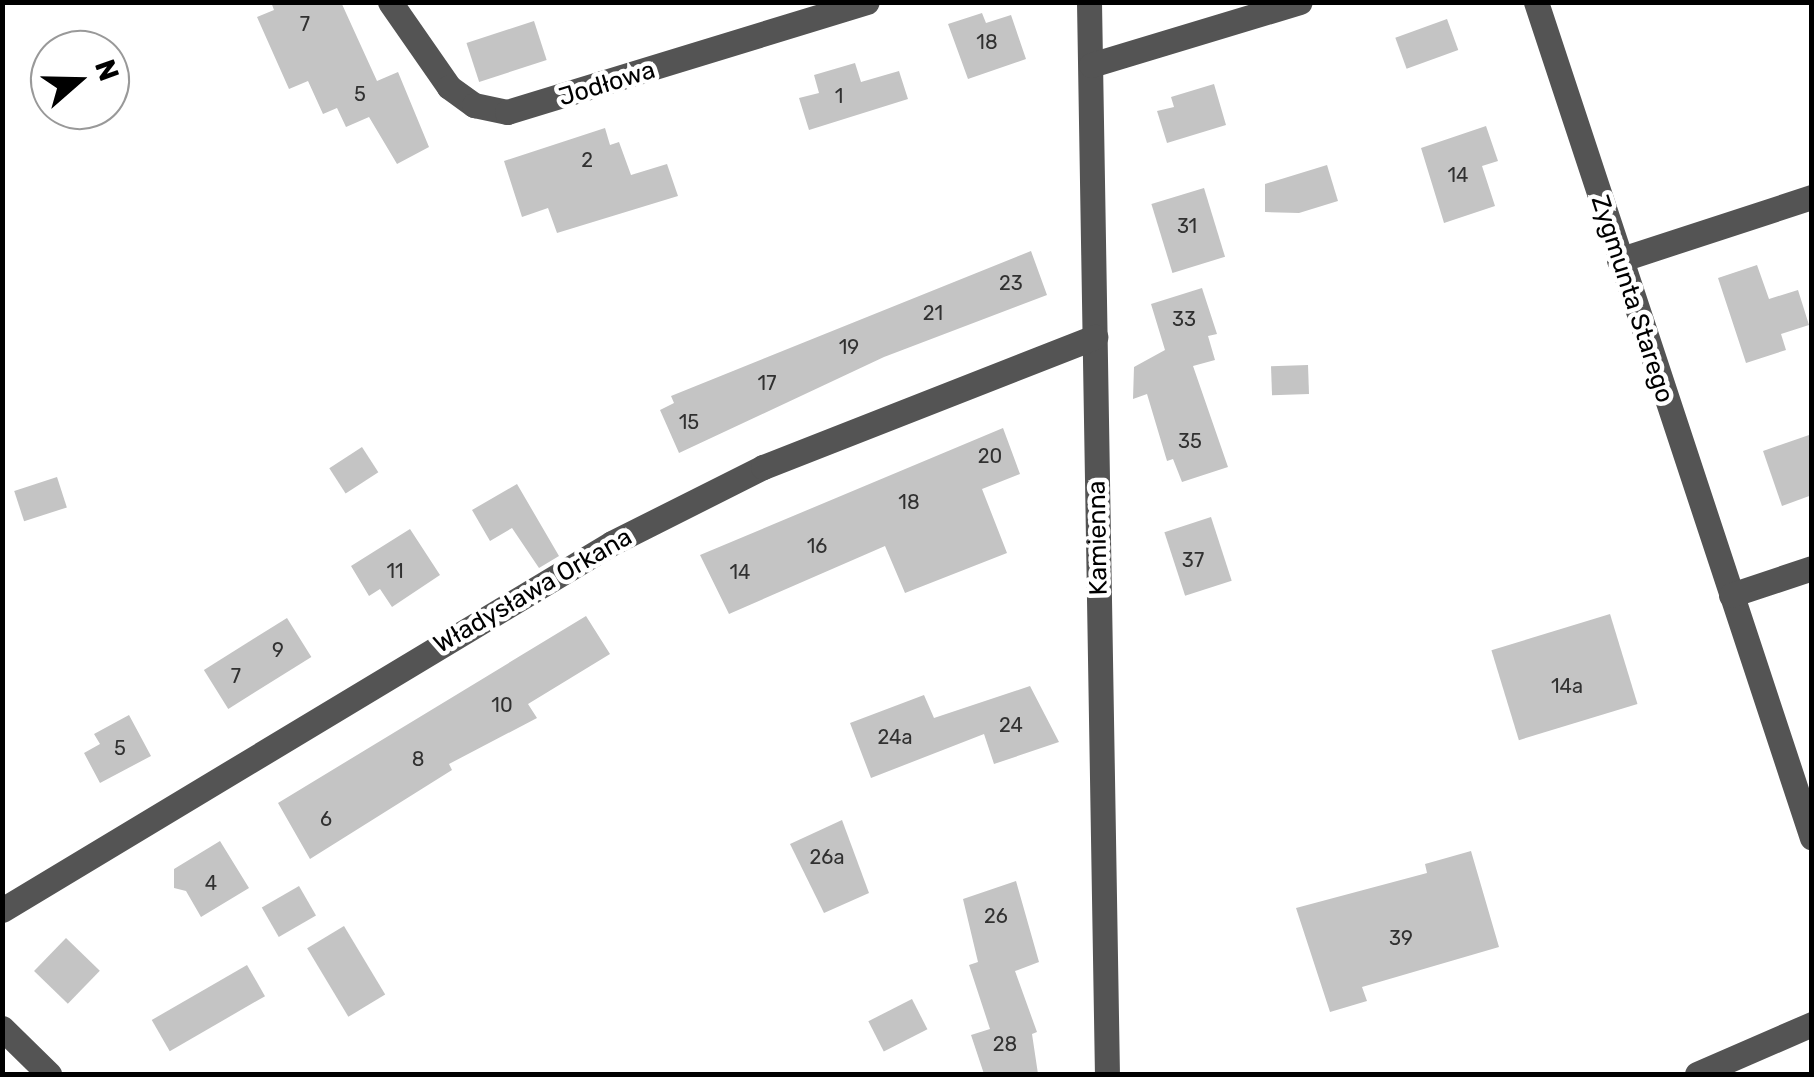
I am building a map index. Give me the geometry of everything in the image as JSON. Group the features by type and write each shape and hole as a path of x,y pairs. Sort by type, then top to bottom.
{"street":[{"name":"Jodłowa","path":"390,2 449,87 474,105 507,112 867,2"},
{"name":"Kamienna","path":"1088,2 1106,1074"},
{"path":"1091,66 1300,2"},
{"name":"Zygmunta Starego","path":"1536,2 1618,260 1812,838"},
{"path":"1618,260 1812,197"},
{"name":"Władysława Orkana","path":"2,910 612,543 762,467 1095,337"},
{"path":"1731,594 1812,568"},
{"path":"1696,1074 1812,1024"},
{"path":"2,1028 33,1070"}],"building":[{"path":"271,2 341,2 377,81 398,72 429,147 397,164 369,117 346,127 337,108 323,114 308,81 289,89 257,17 274,10"},
{"path":"982,13 986,23 1011,15 1026,59 968,79 948,24"},
{"path":"1447,19 1458,50 1407,69 1395,38"},
{"path":"534,21 547,60 479,82 466,43"},
{"path":"855,63 861,82 899,71 908,99 809,130 799,98 819,93 814,75"},
{"path":"1214,84 1226,125 1167,143 1157,111 1174,107 1171,97"},
{"path":"1486,126 1498,161 1482,166 1495,206 1444,223 1421,148"},
{"path":"605,128 610,145 619,142 631,175 667,164 678,196 557,233 548,208 522,217 504,161"},
{"path":"1327,165 1338,201 1299,213 1265,212 1265,184"},
{"path":"1204,188 1225,257 1172,273 1151,204"},
{"path":"1031,251 1047,295 884,357 679,453 660,410 674,403 671,396"},
{"path":"1757,265 1769,299 1798,290 1809,325 1781,334 1786,350 1746,363 1718,278"},
{"path":"1202,288 1217,334 1208,336 1215,360 1193,366 1228,467 1182,482 1173,459 1167,461 1147,394 1133,399 1134,367 1165,350 1151,304"},
{"path":"1308,365 1309,394 1272,395 1271,366"},
{"path":"1003,428 1020,474 982,489 1007,553 905,593 885,546 729,614 700,555"},
{"path":"1812,434 1812,495 1782,506 1763,451"},
{"path":"362,447 378,472 346,493 329,468"},
{"path":"57,477 67,507 24,521 14,491"},
{"path":"517,484 559,556 539,568 512,528 490,541 472,510"},
{"path":"1211,517 1232,581 1185,596 1164,532"},
{"path":"410,529 440,575 392,607 380,589 369,596 351,566"},
{"path":"1610,614 1637,704 1519,740 1491,650"},
{"path":"586,616 610,654 528,704 537,718 449,764 452,770 310,859 278,803"},
{"path":"287,618 311,657 228,709 204,670"},
{"path":"1030,686 1059,742 994,764 984,734 871,778 850,723 924,695 934,718"},
{"path":"129,715 151,756 100,783 84,753 100,744 94,734"},
{"path":"842,820 869,893 824,913 790,844"},
{"path":"220,841 249,888 201,917 186,891 174,888 174,869"},
{"path":"1471,851 1499,947 1362,987 1367,1001 1330,1012 1296,908 1427,873 1425,864"},
{"path":"1016,881 1039,962 1015,971 1037,1032 1032,1034 1038,1074 984,1074 971,1035 990,1029 969,965 978,962 963,899"},
{"path":"299,886 316,915 279,937 262,908"},
{"path":"344,926 385,995 348,1017 307,948"},
{"path":"66,938 100,971 68,1004 34,971"},
{"path":"247,965 265,996 170,1051 152,1020"},
{"path":"912,999 927,1029 884,1052 868,1021"}]}
